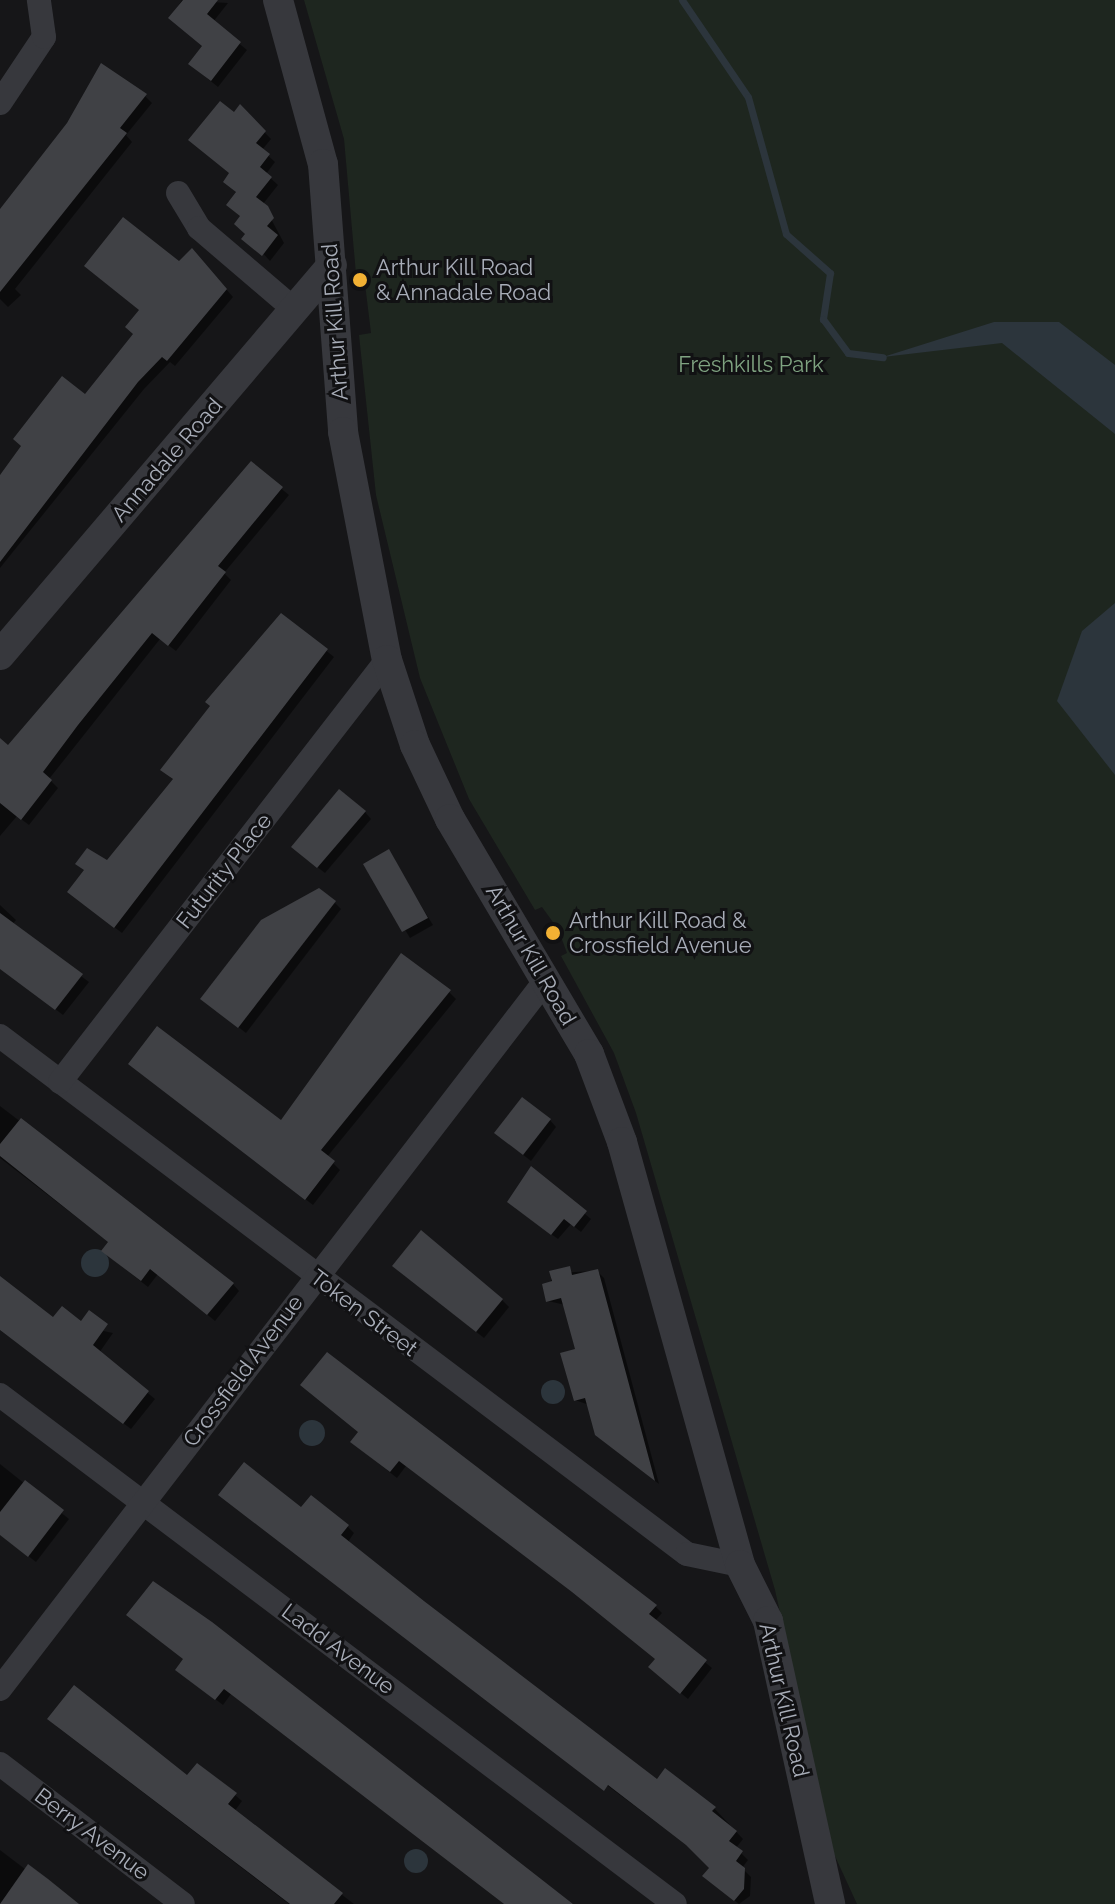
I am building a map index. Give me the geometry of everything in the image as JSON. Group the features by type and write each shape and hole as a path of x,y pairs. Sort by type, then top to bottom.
{"street":[{"path":"0,103 44,37 39,0"},
{"name":"Arthur Kill Road","path":"278,0 323,164 343,432 387,660 415,745 450,819 589,1054 622,1142 740,1565 768,1621 830,1904"},
{"path":"178,193 199,228 295,310"},
{"name":"Annadale Road","path":"0,655 332,265"},
{"name":"Futurity Place","path":"60,1082 387,660"},
{"name":"Crossfield Avenue","path":"0,1689 315,1276 546,980"},
{"name":"Token Street","path":"0,1036 687,1554 740,1565"},
{"name":"Ladd Avenue","path":"0,1395 675,1904"},
{"name":"Berry Avenue","path":"0,1764 183,1904"}],"green space":[{"name":"Freshkills Park","path":"304,0 1115,0 1115,1904 857,1904 834,1854 775,1590 636,1113 614,1053 561,956 567,953 558,929 542,907 535,910 469,799 420,678 376,495 359,335 371,333 365,284 356,274 344,139"}],"shaded area":[{"path":"994,322 1059,322 1115,365 1115,434 1002,343 883,357"},
{"path":"1115,603 1115,775 1057,701 1082,631"},
{"path":"95,1249 105,1253 109,1263 105,1273 95,1277 85,1273 81,1263 85,1253"},
{"path":"553,1380 564,1387 565,1392 558,1403 553,1404 542,1397 541,1392 548,1381"},
{"path":"312,1420 321,1424 325,1433 321,1442 312,1446 303,1442 299,1433 303,1424"},
{"path":"416,1849 425,1852 428,1861 425,1870 416,1873 407,1870 404,1861 407,1852"}],"building":[{"path":"183,0 218,0 207,14 241,42 211,81 188,64 202,46 168,18"},
{"path":"101,63 147,94 120,128 127,133 0,292 0,209 67,123"},
{"path":"220,101 234,112 240,104 266,131 256,143 270,154 260,167 272,177 256,197 268,206 274,218 267,226 278,235 262,256 241,239 245,234 234,224 240,216 226,205 236,192 223,182 229,173 188,140"},
{"path":"123,217 179,261 192,248 227,289 167,361 162,357 138,382 0,562 0,475 21,446 13,439 62,376 85,394 133,334 125,327 139,310 84,266"},
{"path":"251,461 283,487 218,566 226,572 168,646 152,633 78,725 43,772 52,780 21,820 0,803 0,738 8,745"},
{"path":"281,613 328,649 114,928 67,892 84,870 75,864 87,848 107,860 173,779 160,770 210,706 205,702"},
{"path":"339,789 366,811 317,868 291,847"},
{"path":"389,849 428,918 402,932 363,864"},
{"path":"319,888 336,901 238,1028 200,999 261,920"},
{"path":"0,913 83,974 55,1010 0,969"},
{"path":"401,953 451,990 321,1150 335,1161 305,1200 128,1064 157,1026 281,1120"},
{"path":"522,1097 551,1119 523,1155 494,1133"},
{"path":"21,1118 234,1283 207,1315 150,1269 141,1281 101,1251 108,1242 0,1156 0,1144"},
{"path":"531,1166 587,1211 574,1227 564,1219 551,1235 507,1202"},
{"path":"421,1230 503,1299 476,1332 392,1266"},
{"path":"570,1266 572,1275 598,1269 655,1481 595,1435 585,1398 574,1401 560,1353 575,1349 561,1298 546,1302 542,1284 552,1281 549,1271"},
{"path":"0,1276 53,1317 62,1306 81,1321 89,1310 108,1324 93,1345 149,1391 123,1424 0,1330"},
{"path":"327,1352 657,1605 649,1614 707,1660 680,1694 648,1667 655,1659 572,1592 399,1461 390,1472 350,1442 358,1432 300,1385"},
{"path":"244,1462 301,1507 311,1495 349,1525 341,1535 424,1601 657,1779 665,1768 716,1807 712,1811 737,1831 729,1841 743,1851 736,1861 745,1868 744,1889 734,1901 702,1876 709,1868 686,1845 608,1785 604,1791 218,1495"},
{"path":"25,1480 64,1510 28,1557 0,1535 0,1512"},
{"path":"153,1581 212,1622 573,1904 504,1904 224,1689 215,1700 175,1670 183,1659 126,1615"},
{"path":"74,1685 187,1775 197,1763 237,1793 228,1804 343,1893 334,1904 290,1904 47,1719"},
{"path":"28,1864 48,1879 79,1904 0,1904"}],"waterway":[{"path":"682,0 748,97 786,234 830,273 823,319 848,353 883,357"}],"place":[{"name":"Arthur Kill Road & Annadale Road","path":"360,280"},
{"name":"Arthur Kill Road & Crossfield Avenue","path":"553,933"}]}
